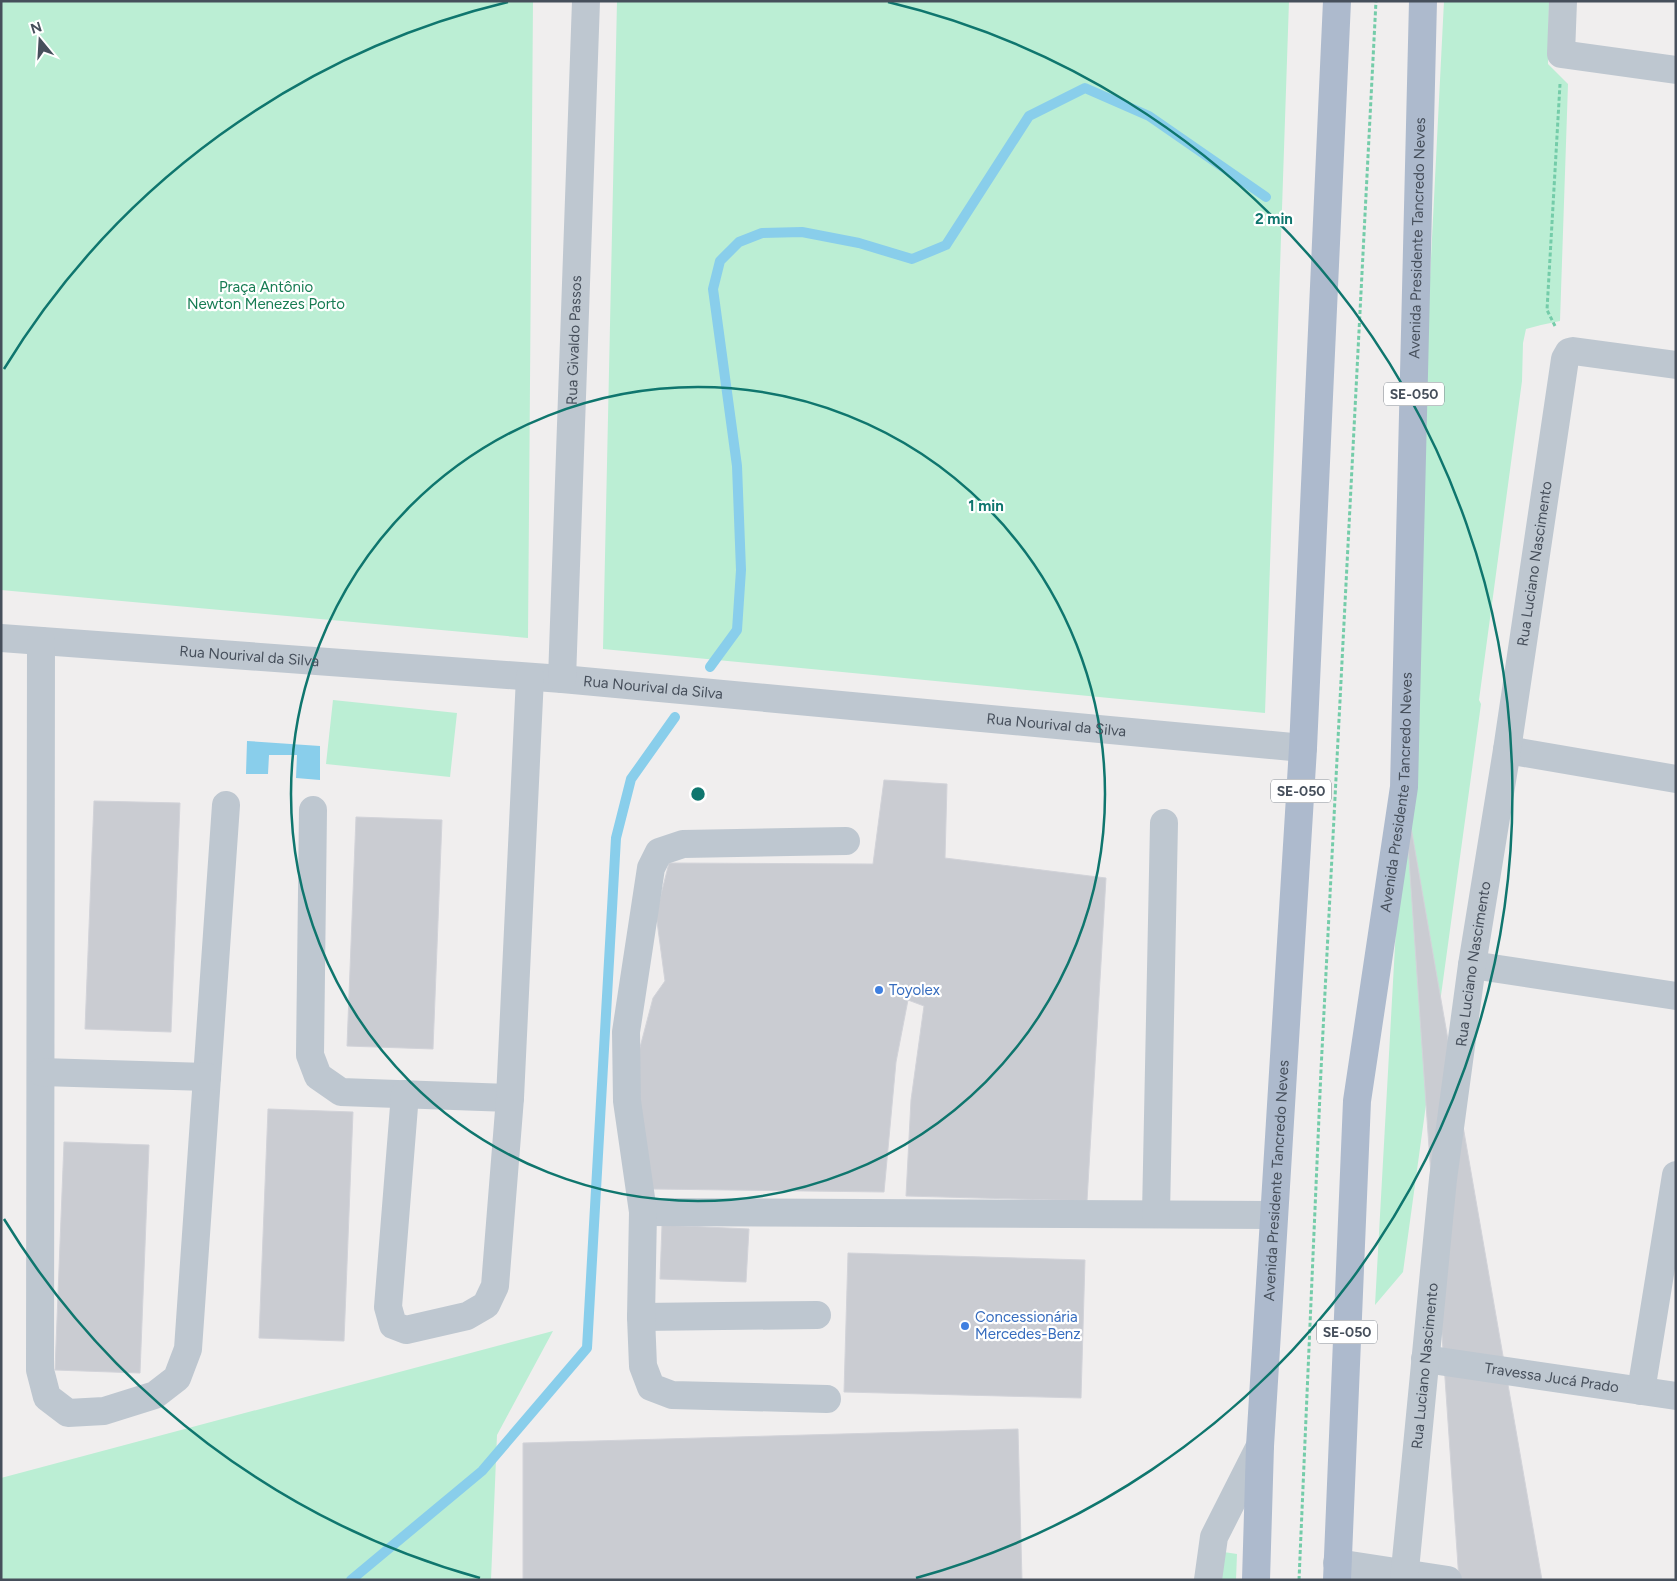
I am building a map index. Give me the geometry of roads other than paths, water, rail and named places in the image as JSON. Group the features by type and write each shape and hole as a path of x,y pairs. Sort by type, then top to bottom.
{"main road":[{"name":"Avenida Presidente Tancredo Neves","path":"1256,1580 1260,1446 1273,1215 1303,748 1337,1"},
{"name":"Avenida Presidente Tancredo Neves","path":"1337,1572 1357,1101 1404,788 1423,1"}],"street":[{"name":"Rua Givaldo Passos","path":"562,679 586,1"},
{"path":"1563,1 1561,54 1676,70"},
{"name":"Rua Luciano Nascimento","path":"1405,1576 1443,1179 1472,965 1507,750 1565,360 1569,352 1577,351 1676,365"},
{"name":"Rua Nourival da Silva","path":"1,638 562,679 1303,748"},
{"path":"41,641 40,1370 47,1397 68,1413 104,1411 155,1395 177,1378 188,1349 226,805"},
{"path":"406,1094 388,1307 393,1325 406,1330 467,1316 486,1305 495,1286 510,1098 530,677"},
{"path":"1507,750 1676,778"},
{"path":"313,810 310,1055 318,1076 341,1092 510,1098"},
{"path":"1156,1214 1164,823"},
{"path":"827,1399 672,1395 652,1387 643,1366 641,1317 642,1212 627,1101 626,1032 651,868 659,852 683,844 846,841"},
{"path":"1472,965 1676,996"},
{"path":"41,1072 207,1077"},
{"path":"1641,1391 1674,1204 1676,1175"},
{"path":"642,1212 1273,1215"},
{"path":"641,1317 817,1315"},
{"name":"Travessa Jucá Prado","path":"1425,1359 1676,1396"},
{"path":"1208,1580 1214,1537 1260,1446"},
{"path":"1337,1572 1448,1580"}],"water":[{"path":"247,741 320,746 320,780 296,778 297,755 269,755 268,774 246,774"}],"waterway":[{"path":"710,667 737,630 741,570 737,466 713,289 720,261 739,242 762,233 802,232 859,243 912,259 946,245 1029,116 1085,88 1149,116 1266,197"},
{"path":"351,1580 482,1471 587,1348 616,838 631,779 675,717"}],"place":[{"name":"Toyolex","path":"879,990"},
{"name":"Concessionária Mercedes-Benz","path":"965,1326"}],"park label":[{"name":"Praça Antônio Newton Menezes Porto","path":"266,296"}]}
